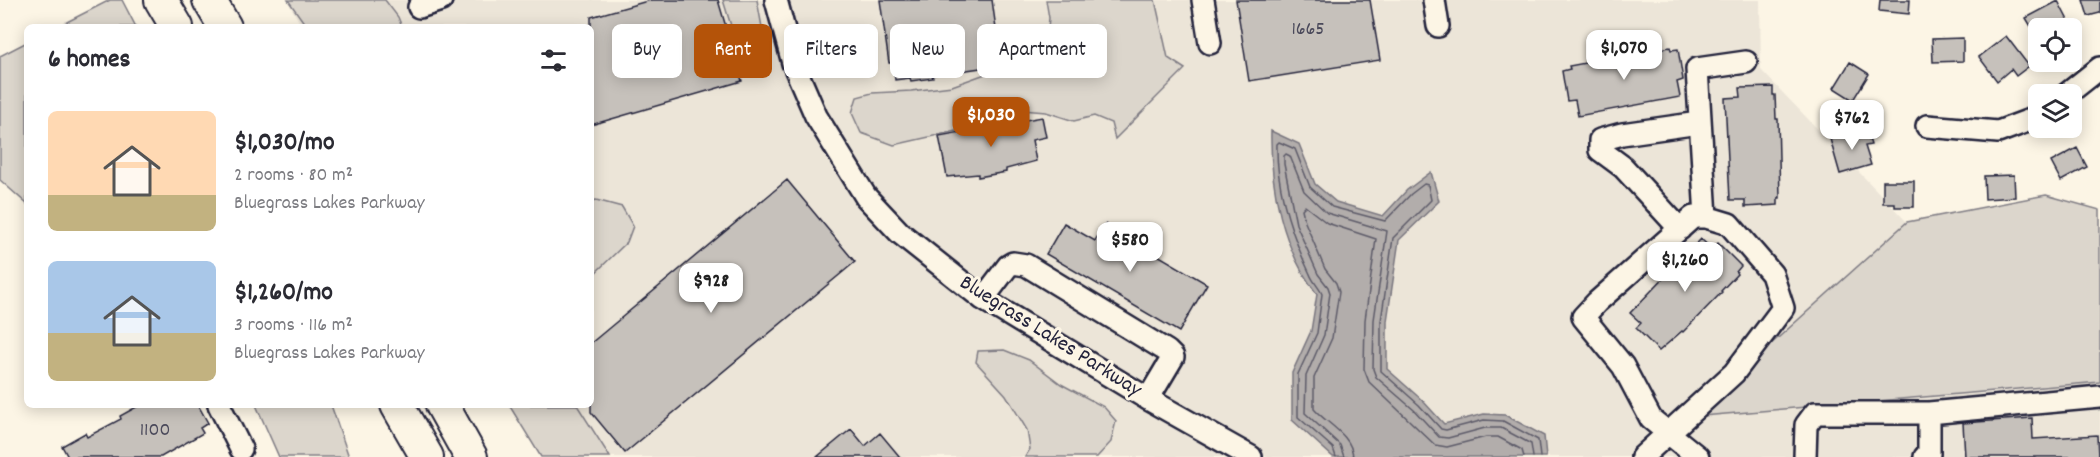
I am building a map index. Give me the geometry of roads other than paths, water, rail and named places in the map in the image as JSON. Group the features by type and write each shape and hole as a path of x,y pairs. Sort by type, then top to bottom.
{"highway":[{"path":"161,0 175,24"},
{"path":"209,0 223,24"},
{"path":"399,408 427,457"},
{"path":"444,408 471,457"}],"street":[{"path":"419,7 441,0"},
{"name":"Bluegrass Lakes Parkway","path":"776,0 793,63 811,106 866,197 900,232 983,299 1148,399 1251,457"},
{"path":"1203,0 1210,43"},
{"path":"1434,0 1438,26"},
{"path":"1706,217 1697,69 1746,62"},
{"path":"2080,84 2100,68"},
{"path":"1927,126 1998,132 2028,121"},
{"path":"1680,229 1623,167 1600,150 1600,140 1622,134 1700,123"},
{"path":"1642,457 1669,433 1734,373 1783,308 1772,274 1729,224 1706,217 1693,217 1583,317 1623,366 1651,419 1669,433 1698,457"},
{"path":"983,299 1008,266 1013,263 1026,265 1167,351 1173,357 1148,399"},
{"path":"1805,457 1806,425 1815,413 1929,413 2100,397"},
{"path":"220,408 241,449"},
{"path":"1925,457 1929,454 1929,413"}],"water":[{"path":"1271,131 1299,144 1315,184 1336,202 1383,216 1407,190 1431,172 1439,201 1399,240 1387,321 1387,369 1423,401 1444,424 1484,414 1505,415 1544,436 1546,457 1333,457 1292,420 1292,373 1311,331 1317,294 1295,257 1280,217 1273,174"}]}
